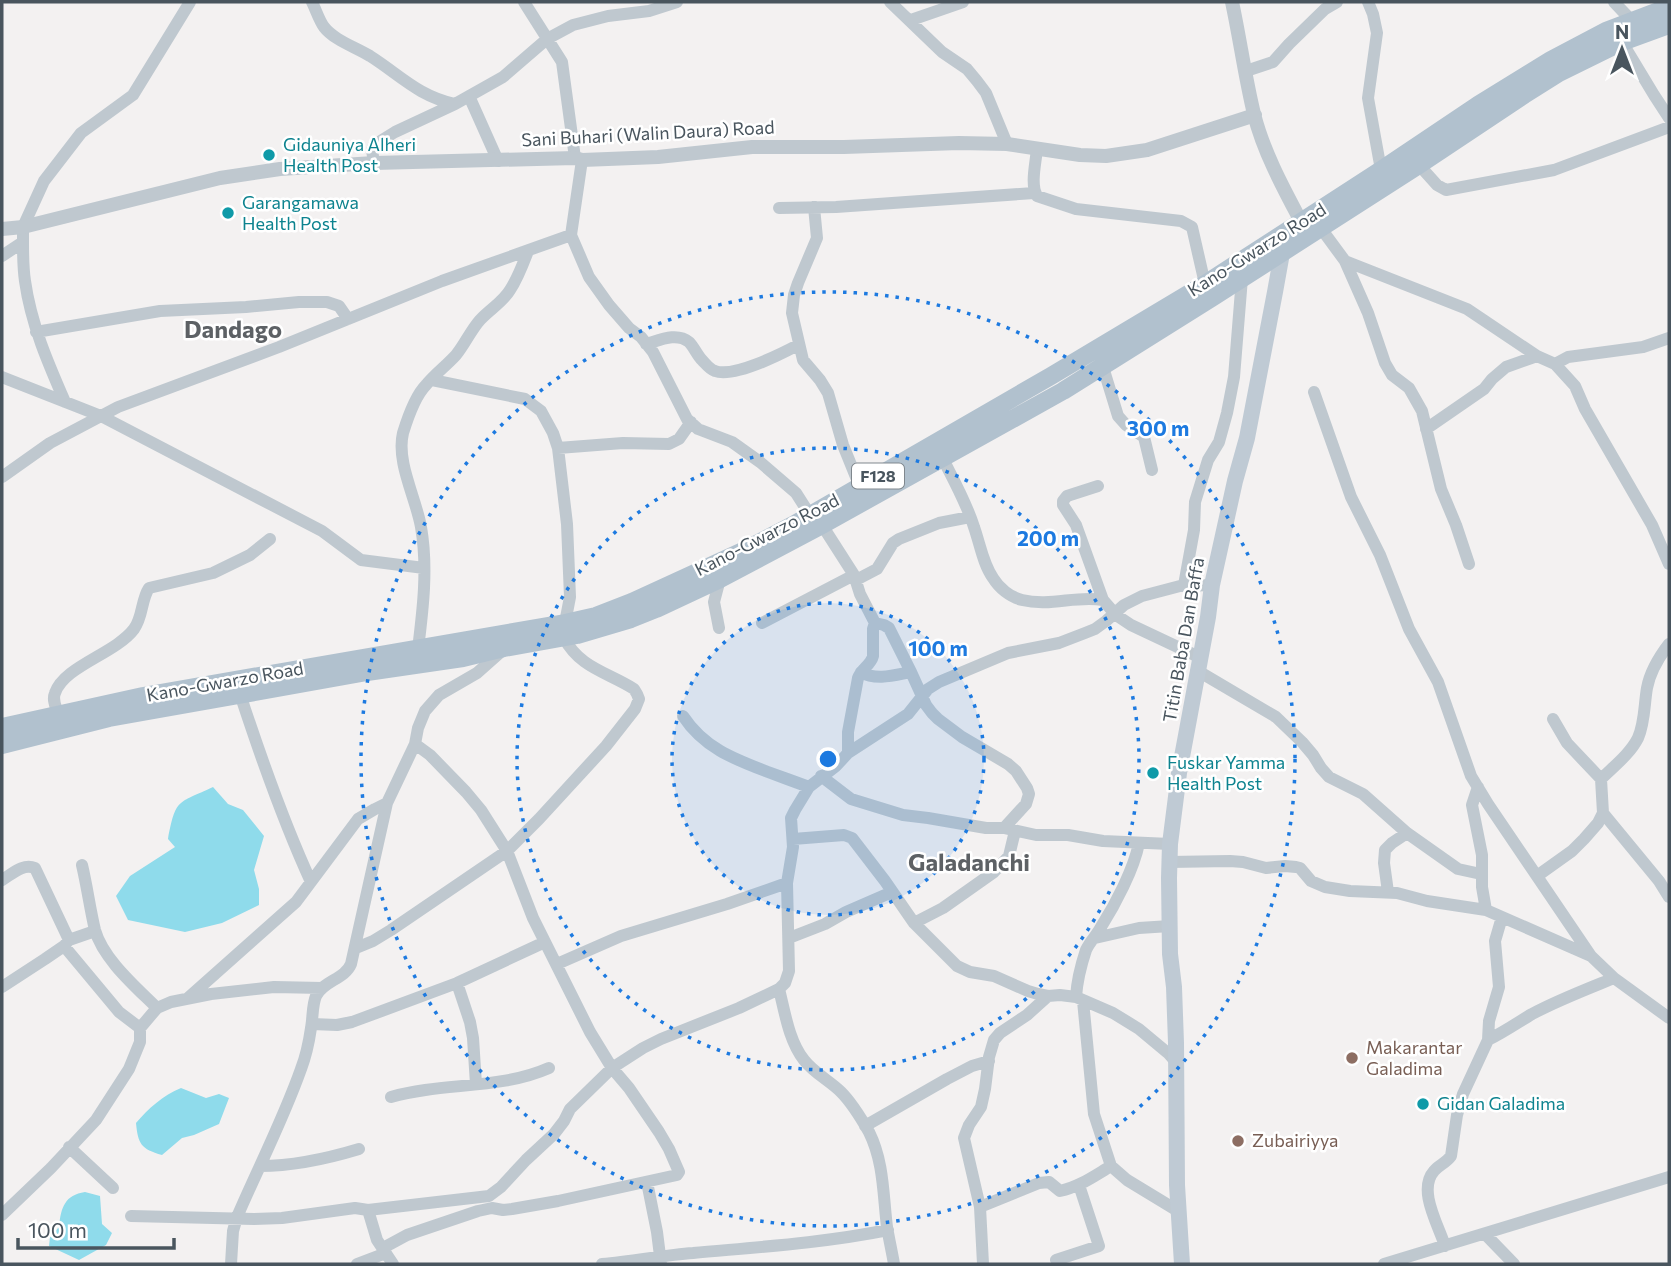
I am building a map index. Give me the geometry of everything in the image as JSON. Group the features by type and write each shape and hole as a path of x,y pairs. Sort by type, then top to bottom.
{"main road":[{"name":"Kano-Gwarzo Road","path":"1310,228 1381,170 1551,60 1606,31 1669,8"},
{"name":"Kano-Gwarzo Road","path":"2,744 109,718 367,672 451,660 477,647 565,630 607,628 632,620 720,579 816,520 860,487 1205,284 1310,228 1419,164 1559,73 1622,42 1669,25"},
{"name":"Kano-Gwarzo Road","path":"2,727 143,695 446,642 504,648 565,630 816,520 943,459 1103,367 1242,278 1279,245"},
{"name":"Titin Baba Dan Baffa","path":"1182,1264 1178,1211 1170,844 1179,774 1212,585 1247,438 1279,245"},
{"path":"1020,393 1030,410"}],"street":[{"path":"65,402 36,332 24,280 23,226 44,181 82,133 133,95 190,2"},
{"path":"312,2 323,26 332,35 376,60 413,88 455,104"},
{"path":"524,2 562,62 579,159 571,235 589,277 609,305 653,352 691,422 698,429 732,442 796,493 855,578 860,594 876,623 889,628 926,705 937,719 1008,764 1016,771 1029,794 1027,804 1009,830 1009,856 994,872 961,897 914,923"},
{"path":"374,163 374,145 503,77 547,39 573,25 608,16 649,11 677,2"},
{"path":"890,2 942,52 967,69 978,81 986,93 1007,144"},
{"path":"911,20 964,2"},
{"path":"1232,2 1262,138 1310,228 1345,261 1467,309 1537,356 1555,364 1575,386 1585,409 1651,525 1669,564"},
{"path":"1246,71 1273,62 1325,9 1337,2"},
{"path":"1368,2 1377,33 1368,98 1381,170"},
{"path":"1614,2 1632,21"},
{"path":"1622,42 1669,118"},
{"path":"469,96 499,161"},
{"name":"Sani Buhari (Walin Daura) Road","path":"2,229 220,178 280,169 374,163 658,157 752,147 958,143 1007,144 1080,155 1106,156 1147,150 1255,115"},
{"path":"1419,164 1437,185 1446,190 1554,170 1669,127"},
{"path":"1034,193 1037,148"},
{"path":"779,208 1034,193 1076,209 1181,221 1192,227 1205,284"},
{"path":"814,207 817,238 798,283 792,313 803,360 828,393 843,445 860,487"},
{"path":"2,476 50,443 118,407 279,347 442,281 571,235"},
{"path":"2,256 23,242"},
{"path":"418,649 424,568 421,526 401,446 403,433 425,385 456,354 478,323 510,291 528,251"},
{"path":"1345,261 1368,313 1385,363 1392,375 1409,388 1422,411 1441,489 1469,564"},
{"path":"1184,585 1194,530 1195,502 1208,460 1219,442 1234,377 1242,278"},
{"path":"36,332 160,311 299,302 327,302 339,306 348,319"},
{"path":"646,344 668,337 688,341 708,367 717,372 736,370 767,361 798,345"},
{"path":"1555,364 1568,357 1643,347 1669,338"},
{"path":"1426,429 1484,389 1506,368 1537,356"},
{"path":"1103,367 1118,416 1144,437 1152,470"},
{"path":"2,377 102,416 322,531 361,560 424,568"},
{"path":"356,948 391,930 507,851 606,746 638,703 634,689 580,660 568,646 565,630 570,597 565,498 558,448 541,411 525,399 432,380"},
{"path":"1314,392 1351,497 1380,555 1409,629 1438,682 1471,776 1591,956 1614,978 1669,1018"},
{"path":"558,448 623,443 669,444 679,439 691,422"},
{"path":"943,459 970,517 993,579 1003,590 1015,598 1042,603 1103,600"},
{"path":"1098,486 1067,496 1063,505 1076,525 1103,600 1115,613 1276,717 1303,742 1329,777 1363,794 1406,833 1458,869 1481,874"},
{"path":"762,623 877,569 893,542 899,538 939,523 970,517"},
{"path":"58,714 54,700 55,692 62,681 130,633 138,622 145,594 149,589 213,573 250,555 270,539"},
{"path":"719,628 714,601 720,579"},
{"path":"357,1264 387,1255 407,1235 490,1202 526,1160 554,1134 570,1109 611,1068 643,1048 738,1008 779,989 785,983 789,971 787,883 792,858 791,818 794,810 809,787 821,776 836,766 848,753 908,715 928,689 1008,653 1059,643 1095,629 1130,601 1142,596 1184,585 1212,585"},
{"path":"848,753 849,724 858,678 872,660 873,629 876,623"},
{"path":"1601,779 1637,739 1644,717 1651,674 1669,644"},
{"path":"231,1264 233,1231 237,1217 302,1067 310,1040 314,1000 322,988 349,969 356,948 387,803 415,744 421,720 439,695 477,673 504,648"},
{"path":"861,672 874,676 892,676 911,672"},
{"path":"240,694 290,837 311,882"},
{"path":"683,716 707,743 731,758 809,787"},
{"path":"1537,876 1572,851 1603,813 1601,779 1567,743 1553,719"},
{"path":"131,1216 282,1218 355,1208 368,1210 490,1202 503,1210 677,1175 679,1169 669,1149 647,1114 611,1068 590,1032 528,906 507,851 467,792 415,744"},
{"path":"821,776 851,799 903,816 1036,835 1068,835 1093,841 1170,844"},
{"path":"1478,787 1472,806 1482,855 1481,874 1486,910"},
{"path":"188,998 296,902 358,819 387,803"},
{"path":"1603,813 1627,840 1669,897"},
{"path":"1388,892 1384,852 1406,833"},
{"path":"793,839 848,836 856,841 914,923 962,970 994,976 1028,991 1048,996 1060,995 1079,999 1113,1013 1139,1029 1176,1062"},
{"path":"1139,843 1109,915 1087,948 1077,983 1094,1114 1111,1166 1127,1180 1178,1211"},
{"path":"1169,862 1230,861 1266,869 1290,866 1300,868 1311,881 1325,887 1388,892 1486,910 1591,956"},
{"path":"82,864 95,931 106,953 157,1008"},
{"path":"2,880 26,866 35,868 67,943 119,1012 140,1028"},
{"path":"557,964 621,936 787,883"},
{"path":"789,938 892,892"},
{"path":"1445,1246 1430,1206 1428,1187 1433,1172 1451,1156 1463,1094 1488,1040 1489,1021 1499,986 1495,941 1502,916"},
{"path":"1095,938 1139,928 1170,926"},
{"path":"2,987 67,943 95,931"},
{"path":"312,1024 337,1025 352,1022 457,983 545,942"},
{"path":"1488,1040 1552,1004 1614,978"},
{"path":"457,983 470,1022 476,1084"},
{"path":"2,1215 96,1120 130,1069 140,1042 140,1028 157,1008 188,998 274,986 322,988"},
{"path":"779,989 788,1025 805,1062 842,1093 865,1126 876,1148 881,1164 894,1264"},
{"path":"983,1264 980,1207 964,1138 968,1125 981,1107 994,1040 1048,996"},
{"path":"865,1126 947,1079 972,1066 989,1061"},
{"path":"391,1097 429,1089 496,1083 549,1068"},
{"path":"69,1147 113,1188"},
{"path":"260,1166 295,1164 359,1149"},
{"path":"980,1207 1039,1183 1049,1182 1060,1191 1080,1185 1111,1166"},
{"path":"1384,1264 1669,1177"},
{"path":"647,1182 660,1261"},
{"path":"1056,1260 1099,1246 1080,1185"},
{"path":"368,1210 377,1240 387,1255"},
{"path":"602,1264 660,1261 690,1253 792,1244 888,1230"},
{"path":"1485,1234 1514,1264"}],"water":[{"path":"213,787 228,804 243,810 264,836 254,870 259,889 259,905 222,923 185,932 128,920 116,896 130,876 175,847 168,839 173,816 180,804"},
{"path":"181,1088 206,1098 219,1094 229,1098 219,1124 182,1138 162,1155 145,1148 138,1136 136,1123 156,1103"},
{"path":"85,1192 100,1196 102,1224 112,1233 106,1245 79,1260 49,1246 50,1237 59,1227 65,1203 73,1196"}],"place":[{"name":"Gidauniya Alheri Health Post","path":"269,155"},
{"name":"Garangamawa Health Post","path":"228,213"},
{"name":"Fuskar Yamma Health Post","path":"1153,773"},
{"name":"Makarantar Galadima","path":"1352,1058"},
{"name":"Gidan Galadima","path":"1423,1104"},
{"name":"Zubairiyya","path":"1238,1141"}],"district":[{"name":"Dandago","path":"233,330"},
{"name":"Galadanchi","path":"969,863"}]}
